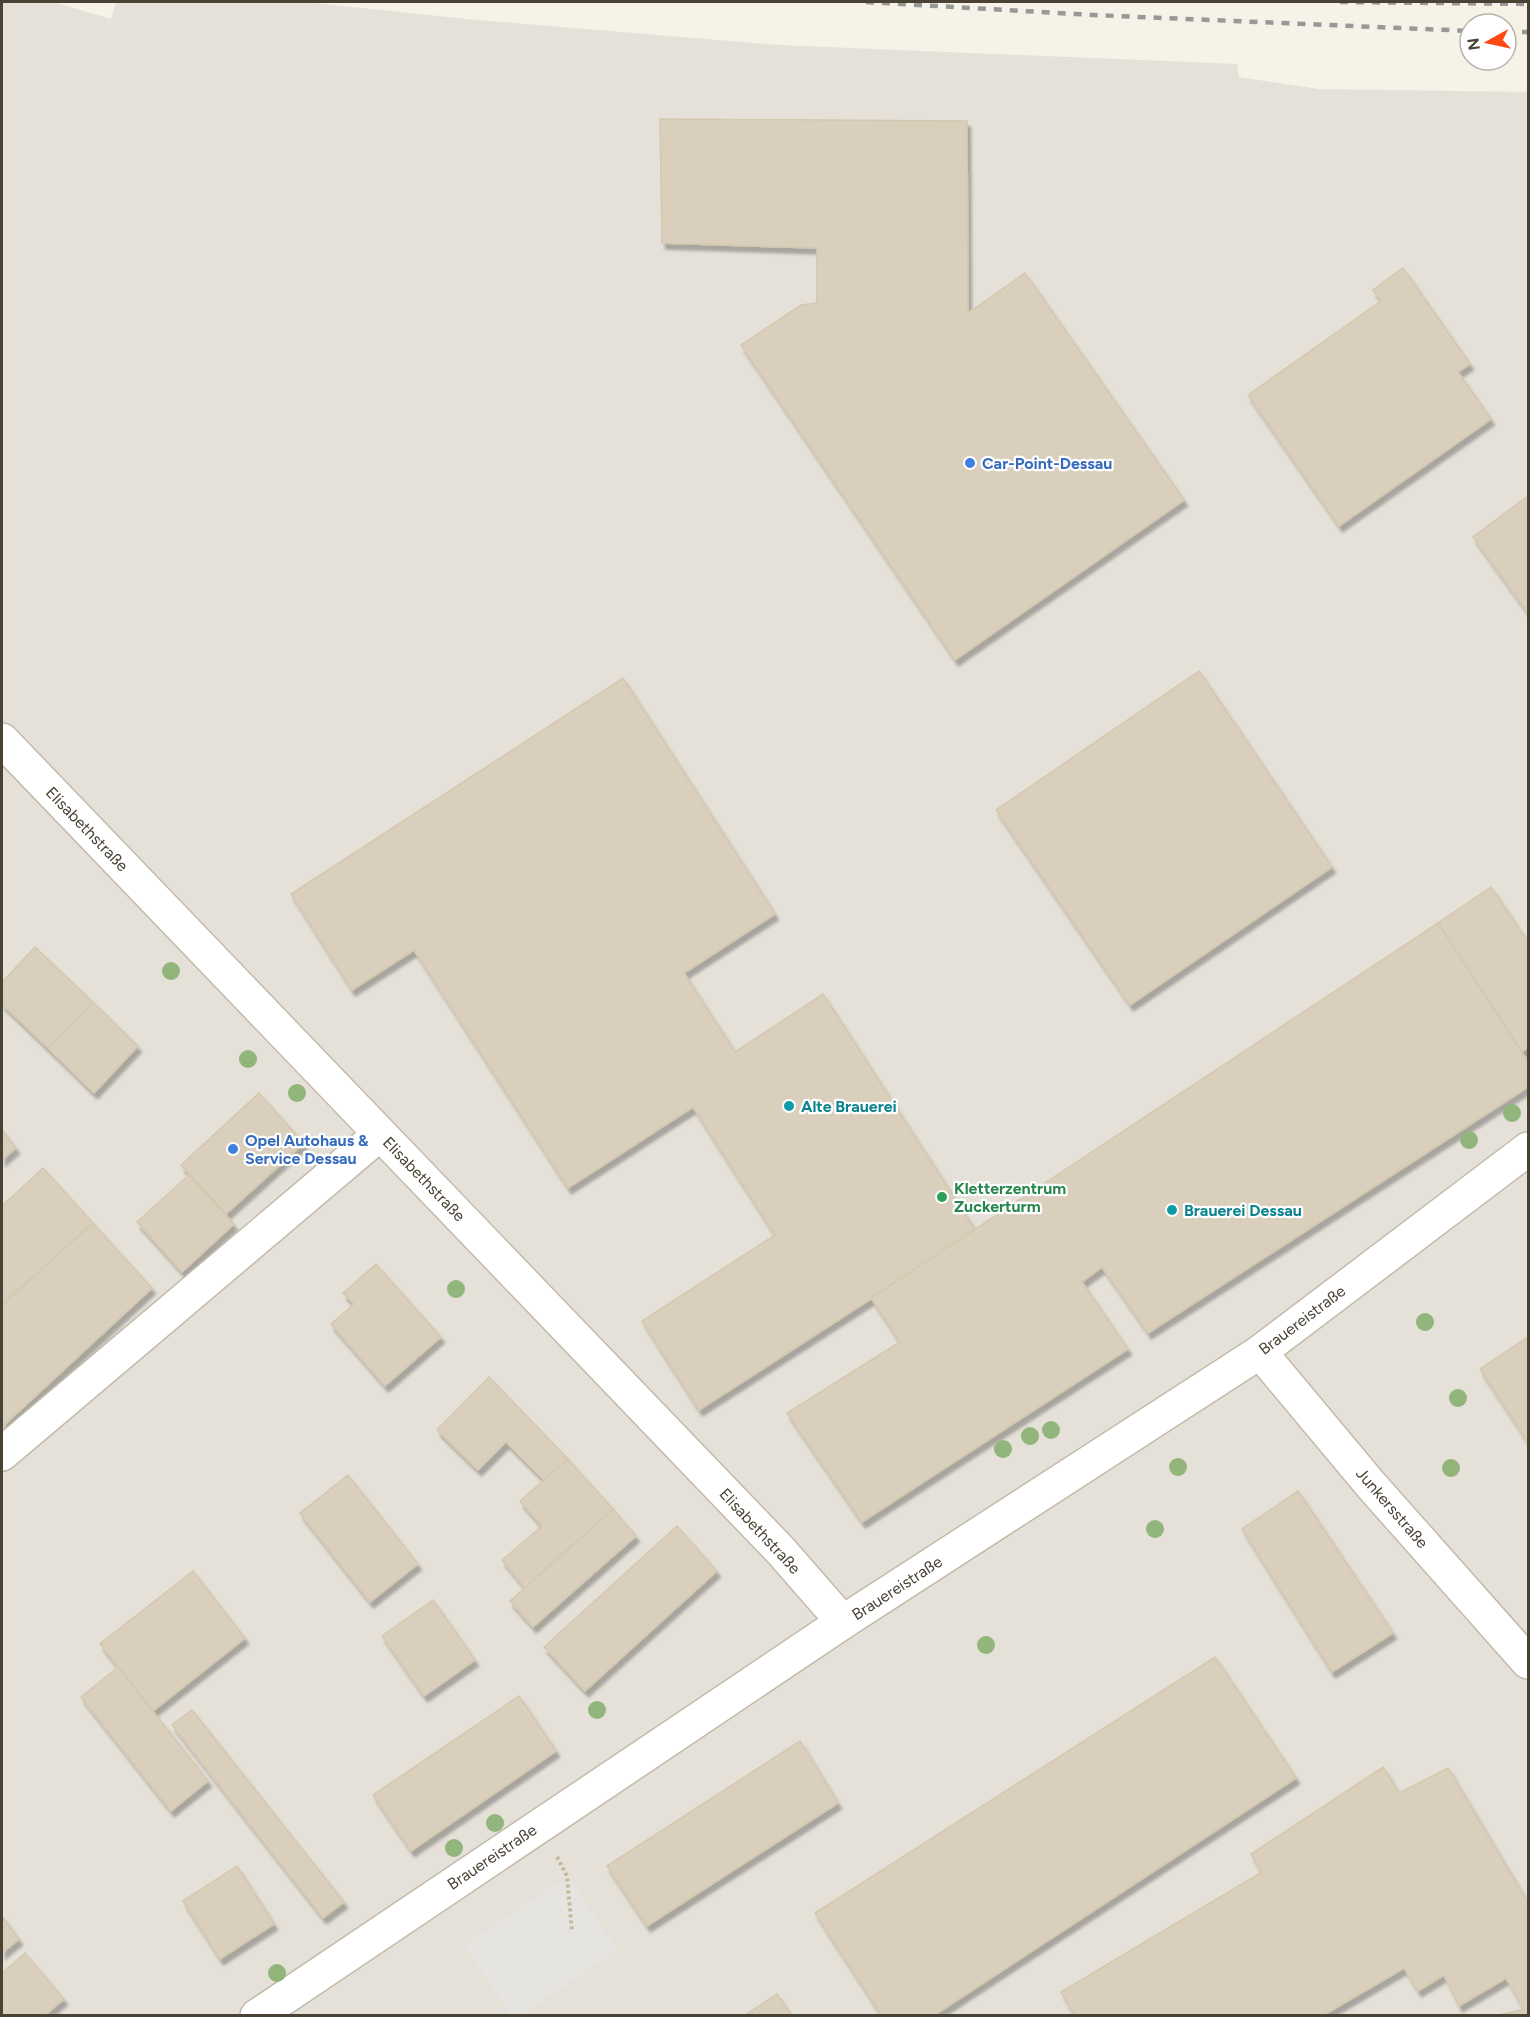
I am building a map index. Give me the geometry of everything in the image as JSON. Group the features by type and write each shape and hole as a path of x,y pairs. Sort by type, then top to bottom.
{"street":[{"name":"Elisabethstraße","path":"2,740 781,1551 843,1622"},
{"path":"2,1454 380,1134"},
{"name":"Brauereistraße","path":"257,2016 843,1622 1260,1352 1528,1149"},
{"name":"Junkersstraße","path":"1260,1352 1371,1485 1528,1662"}],"path":[{"path":"539,1826 567,1876 572,1932"}],"shaded area":[{"path":"2,2 53,2 111,19 116,2 305,2 467,19 780,45 1237,64 1239,77 1319,89 1528,92 1528,2015 2,2016"},
{"path":"567,1876 617,1950 521,2015 511,2015 464,1946"}],"building":[{"path":"660,119 967,121 968,313 1025,273 1184,500 955,660 741,345 801,305 817,303 817,248 662,243"},
{"path":"1403,268 1470,364 1458,372 1491,419 1339,526 1248,395 1381,301 1373,290"},
{"path":"1528,496 1528,613 1473,537"},
{"path":"1199,671 1332,867 1130,1005 996,810"},
{"path":"623,678 775,914 684,973 735,1052 823,994 976,1231 699,1410 642,1321 775,1235 693,1107 568,1188 414,950 352,990 291,894"},
{"path":"1491,887 1528,942 1528,1047 1522,1052 1438,923"},
{"name":"Brauerei Dessau","path":"1438,923 1528,1062 1528,1087 1148,1333 1102,1267 1082,1282 1128,1349 862,1522 787,1413 900,1342 871,1298"},
{"path":"35,947 93,1002 48,1048 2,1004 2,982"},
{"path":"93,1002 138,1046 94,1093 48,1048"},
{"path":"259,1093 304,1143 226,1214 181,1165"},
{"path":"2,1130 16,1148 2,1160"},
{"path":"43,1168 93,1223 2,1305 2,1206"},
{"path":"189,1175 234,1224 182,1272 137,1222"},
{"path":"93,1223 152,1288 2,1427 2,1305"},
{"path":"376,1264 441,1337 385,1386 331,1324 354,1304 343,1293"},
{"path":"1528,1337 1528,1442 1480,1369"},
{"path":"489,1377 568,1459 544,1480 506,1442 478,1470 437,1430"},
{"path":"568,1459 613,1509 525,1588 502,1560 542,1526 520,1501"},
{"path":"348,1475 418,1564 370,1602 300,1513"},
{"path":"1298,1491 1393,1633 1332,1672 1242,1529"},
{"path":"613,1509 636,1536 533,1627 510,1601"},
{"path":"677,1526 717,1571 585,1691 544,1647"},
{"path":"193,1571 245,1638 153,1711 100,1644"},
{"path":"433,1600 475,1660 424,1696 382,1636"},
{"path":"1215,1657 1296,1778 933,2016 882,2016 815,1913"},
{"path":"118,1667 208,1781 171,1811 81,1697"},
{"path":"519,1696 556,1751 411,1851 373,1795"},
{"path":"192,1710 344,1902 323,1918 172,1725"},
{"path":"800,1741 838,1803 647,1926 607,1866"},
{"path":"1383,1767 1399,1793 1448,1768 1528,1903 1528,2016 1495,2016 1524,2009 1506,1978 1459,2006 1444,1975 1418,1991 1404,1968 1322,2016 1075,2016 1061,1992 1262,1872 1251,1854"},
{"path":"237,1866 274,1924 220,1959 183,1901"},
{"path":"2,1916 19,1939 2,1953"},
{"path":"25,1953 64,1999 44,2016 2,2016 2,1973"},
{"path":"777,1994 792,2016 744,2016"}],"railway":[{"path":"866,2 1093,15 1458,30"},
{"path":"1340,2 1528,4"},
{"path":"1518,32 1528,32"}],"place":[{"name":"Car-Point-Dessau","path":"970,463"},
{"name":"Alte Brauerei","path":"789,1106"},
{"name":"Opel Autohaus & Service Dessau","path":"233,1149"},
{"name":"Kletterzentrum Zuckerturm","path":"942,1197"},
{"name":"Brauerei Dessau","path":"1172,1210"}]}
